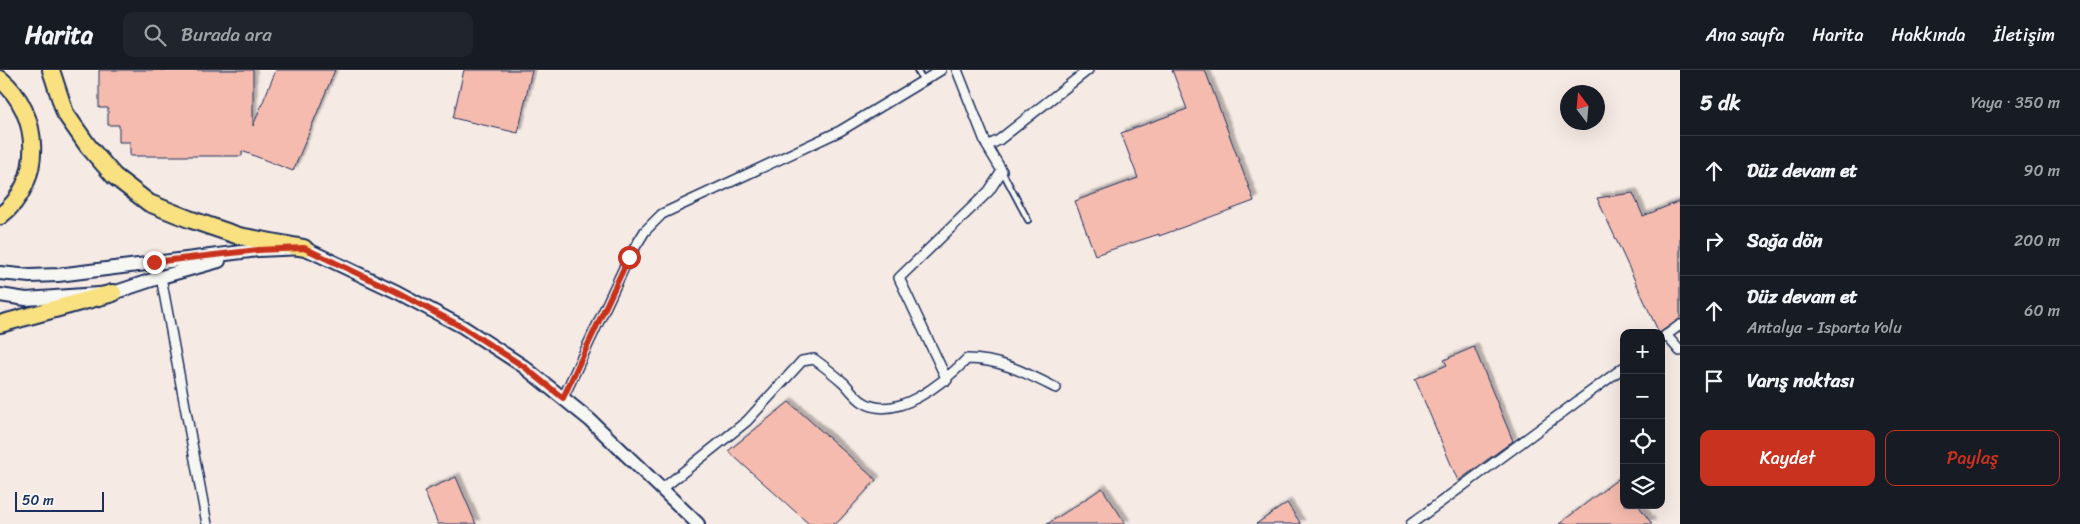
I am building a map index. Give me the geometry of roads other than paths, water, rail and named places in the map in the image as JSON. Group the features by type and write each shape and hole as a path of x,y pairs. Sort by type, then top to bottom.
{"highway":[{"path":"51,70 65,113 88,146 114,176 149,202 189,219 239,236 304,248"},
{"path":"0,79 12,89 24,108 32,133 31,162 22,191 0,216"},
{"path":"0,324 113,293"}],"street":[{"path":"563,398 629,257 645,231 662,214 840,130 941,70"},
{"path":"946,380 899,278 988,191 1002,171 987,146 957,70"},
{"path":"987,146 999,140 1088,70"},
{"path":"0,273 30,276 58,275 258,250 304,248 397,292 462,327 523,366 590,420 698,524"},
{"path":"0,295 26,299 113,293 161,277 258,250"},
{"path":"161,277 207,524"},
{"path":"1665,336 1680,325"},
{"path":"1665,338 1680,352"},
{"path":"662,489 748,421 802,361 814,359 831,371 863,402 881,409 906,403 946,380 967,359 985,359 1009,365 1056,388"},
{"path":"1411,524 1620,370"}],"lane":[{"path":"917,70 923,81"},
{"path":"1002,171 1028,220"}]}
